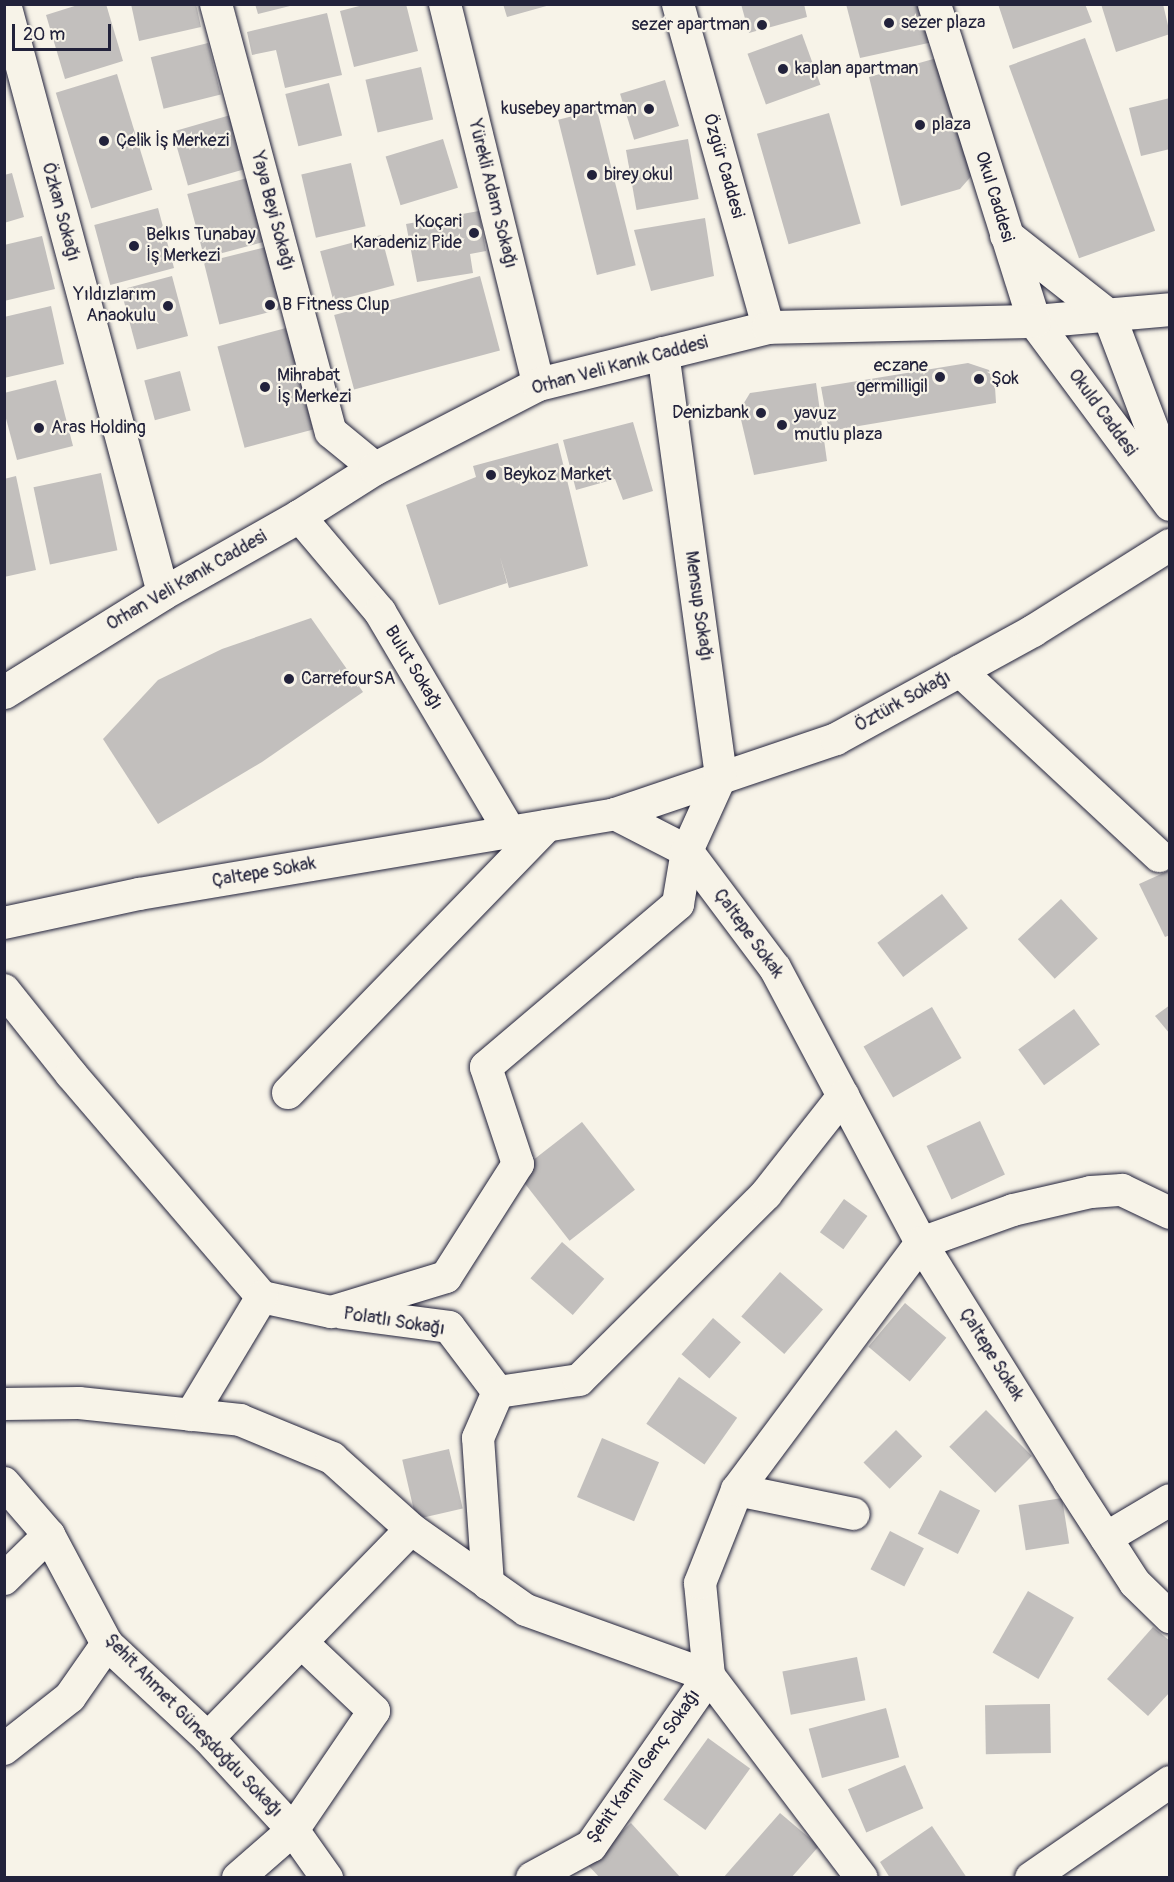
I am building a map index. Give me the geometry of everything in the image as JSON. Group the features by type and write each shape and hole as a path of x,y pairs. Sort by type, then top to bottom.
{"main road":[{"name":"Okul Caddesi","path":"934,4 1034,321"},
{"path":"1006,235 1109,316 1170,477"},
{"name":"Orhan Veli Kanık Caddesi","path":"4,692 163,593 299,516 375,468 538,384 768,327 1034,321 1170,309"},
{"name":"Okuld Caddesi","path":"1034,321 1170,504"}],"street":[{"name":"Özkan Sokağı","path":"5,4 163,593"},
{"name":"Yaya Beyi Sokağı","path":"216,4 331,432 375,468"},
{"name":"Yürekli Adam Sokağı","path":"445,4 538,384"},
{"name":"Özgür Caddesi","path":"678,4 768,327"},
{"name":"Mensup Sokağı","path":"663,353 721,776"},
{"name":"Bulut Sokağı","path":"299,516 380,612 510,832"},
{"name":"Öztürk Sokağı","path":"615,814 721,776 836,739 1033,631 1170,545"},
{"path":"960,671 1159,856"},
{"path":"331,1312 446,1277 518,1164 486,1067 678,904 687,851 721,776"},
{"name":"Çaltepe Sokak","path":"4,923 139,894 615,814 687,851 775,968 921,1243 1135,1582 1170,1617"},
{"path":"288,1093 547,826"},
{"path":"4,990 71,1074 262,1297 191,1415"},
{"path":"488,1584 478,1438 498,1392 579,1380 766,1194 843,1096"},
{"path":"921,1243 1013,1210 1091,1192 1122,1190 1170,1213"},
{"name":"Şehit Kamil Genç Sokağı","path":"532,1878 591,1846 709,1676 700,1583 737,1490 921,1243"},
{"name":"Polatlı Sokağı","path":"262,1297 331,1312 449,1327 498,1392"},
{"path":"4,1404 79,1403 240,1420 332,1458 411,1529 526,1610 709,1676 862,1878"},
{"name":"Şehit Ahmet Güneşdoğdu Sokağı","path":"4,1483 49,1535 107,1644 208,1738 293,1830 327,1878"},
{"path":"737,1490 854,1514"},
{"path":"1106,1538 1170,1500"},
{"path":"208,1738 411,1529"},
{"path":"4,1579 49,1535"},
{"path":"238,1878 293,1830 374,1711 301,1642"},
{"path":"4,1749 70,1697 107,1644"},
{"path":"1031,1878 1170,1782"}],"building":[{"path":"81,4 106,4 123,61 65,79 46,15"},
{"path":"131,4 196,4 201,27 139,41"},
{"path":"255,4 294,4 294,5 258,14"},
{"path":"367,4 406,4 418,51 354,67 340,11"},
{"path":"503,4 550,4 550,5 507,17"},
{"name":"sezer apartman","path":"741,4 804,4 807,17 749,33"},
{"name":"sezer plaza","path":"846,4 922,4 933,42 860,58"},
{"path":"998,4 1085,4 1092,22 1013,49"},
{"path":"1101,4 1163,4 1170,34 1116,52"},
{"path":"327,13 342,75 285,88 276,50 252,55 247,32"},
{"name":"kaplan apartman","path":"802,34 820,85 766,105 747,54"},
{"path":"1085,38 1155,231 1079,258 1009,66"},
{"path":"208,43 221,94 164,109 151,57"},
{"name":"plaza","path":"937,58 974,173 960,189 901,206 869,77"},
{"path":"421,67 433,120 378,132 365,80"},
{"name":"Çelik İş Merkezi","path":"117,74 152,190 91,208 56,93"},
{"name":"kusebey apartman","path":"665,80 679,126 634,140 620,94"},
{"path":"329,83 342,135 298,146 285,94"},
{"path":"1170,98 1170,149 1141,156 1129,108"},
{"path":"597,110 636,265 597,275 558,120"},
{"path":"829,113 861,224 789,244 757,134"},
{"path":"234,114 249,168 188,185 172,132"},
{"path":"443,139 458,188 401,205 386,157"},
{"path":"688,139 699,199 637,210 626,150"},
{"path":"351,163 366,226 316,238 301,174"},
{"path":"12,173 24,217 4,223 4,175"},
{"path":"251,177 268,241 204,258 187,194"},
{"name":"Belkıs Tunabay İş Merkezi","path":"158,208 174,268 110,285 94,225"},
{"path":"479,211 486,251 470,254 473,273 417,282 406,224"},
{"path":"705,218 714,276 651,291 634,230"},
{"path":"381,235 394,285 334,302 320,251"},
{"path":"42,236 55,289 4,301 4,245"},
{"path":"266,247 281,309 219,325 204,262"},
{"path":"172,276 188,336 137,350 121,290"},
{"path":"480,276 500,350 354,389 334,315"},
{"path":"51,306 64,364 4,378 4,317"},
{"name":"Mihrabat İş Merkezi","path":"286,328 313,429 245,448 217,346"},
{"path":"968,363 989,370 995,387 996,403 829,431 821,387"},
{"path":"180,371 191,411 155,420 144,381"},
{"name":"Aras Holding","path":"56,380 73,446 17,460 4,411 4,393"},
{"name":"yavuz mutlu plaza","path":"816,383 827,461 754,475 739,411 750,393"},
{"path":"633,422 653,491 623,500 615,479 576,490 563,440"},
{"path":"558,443 588,566 509,588 500,557 507,583 439,605 406,505 476,477 473,466"},
{"path":"101,473 117,550 50,565 34,487"},
{"path":"16,476 36,570 4,577 4,479"},
{"path":"311,618 363,692 262,762 158,824 103,739 158,680 222,649"},
{"path":"1170,870 1170,935 1165,937 1139,884"},
{"path":"942,894 968,928 903,977 877,943"},
{"path":"1061,899 1098,938 1055,979 1018,939"},
{"path":"1170,1005 1170,1034 1155,1016"},
{"path":"932,1007 962,1058 893,1098 864,1046"},
{"path":"1074,1009 1100,1045 1044,1085 1018,1050"},
{"path":"980,1121 1005,1174 951,1199 927,1146"},
{"path":"582,1122 635,1190 570,1241 517,1173"},
{"path":"844,1199 867,1216 843,1249 820,1232"},
{"path":"562,1242 604,1279 573,1315 531,1278"},
{"path":"780,1272 823,1309 784,1354 741,1317"},
{"path":"905,1303 946,1338 910,1381 868,1347"},
{"path":"713,1318 741,1342 709,1379 682,1354"},
{"path":"679,1377 737,1418 704,1464 646,1424"},
{"path":"986,1410 1032,1456 995,1493 949,1447"},
{"path":"896,1430 922,1456 890,1489 863,1463"},
{"path":"602,1438 659,1462 634,1521 577,1497"},
{"path":"449,1449 463,1508 416,1519 402,1460"},
{"path":"940,1490 980,1510 958,1554 918,1534"},
{"path":"1062,1498 1069,1543 1026,1550 1019,1505"},
{"path":"890,1531 924,1548 904,1587 870,1569"},
{"path":"1028,1591 1074,1617 1038,1679 992,1652"},
{"path":"1153,1627 1170,1641 1170,1692 1148,1716 1107,1679"},
{"path":"857,1657 865,1700 791,1715 782,1672"},
{"path":"1050,1704 1051,1753 986,1754 985,1705"},
{"path":"886,1708 899,1757 822,1778 809,1729"},
{"path":"708,1738 750,1769 705,1830 663,1799"},
{"path":"905,1765 923,1808 866,1832 848,1789"},
{"path":"780,1813 819,1846 791,1878 723,1878"},
{"path":"631,1823 681,1878 600,1878 587,1864"},
{"path":"932,1826 967,1878 890,1878 880,1862"}],"place":[{"name":"sezer plaza","path":"889,23"},
{"name":"sezer apartman","path":"762,25"},
{"name":"kaplan apartman","path":"783,69"},
{"name":"kusebey apartman","path":"649,109"},
{"name":"plaza","path":"920,125"},
{"name":"Çelik İş Merkezi","path":"104,141"},
{"name":"birey okul","path":"592,175"},
{"name":"Koçari Karadeniz Pide","path":"474,233"},
{"name":"Belkıs Tunabay İş Merkezi","path":"134,246"},
{"name":"B Fitness Clup","path":"270,305"},
{"name":"Yıldızlarım Anaokulu","path":"168,306"},
{"name":"eczane germilligil","path":"940,377"},
{"name":"Şok","path":"979,379"},
{"name":"Mihrabat İş Merkezi","path":"265,387"},
{"name":"Denizbank","path":"761,413"},
{"name":"yavuz mutlu plaza","path":"782,425"},
{"name":"Aras Holding","path":"39,428"},
{"name":"Beykoz Market","path":"491,475"},
{"name":"CarrefourSA","path":"289,679"}]}
